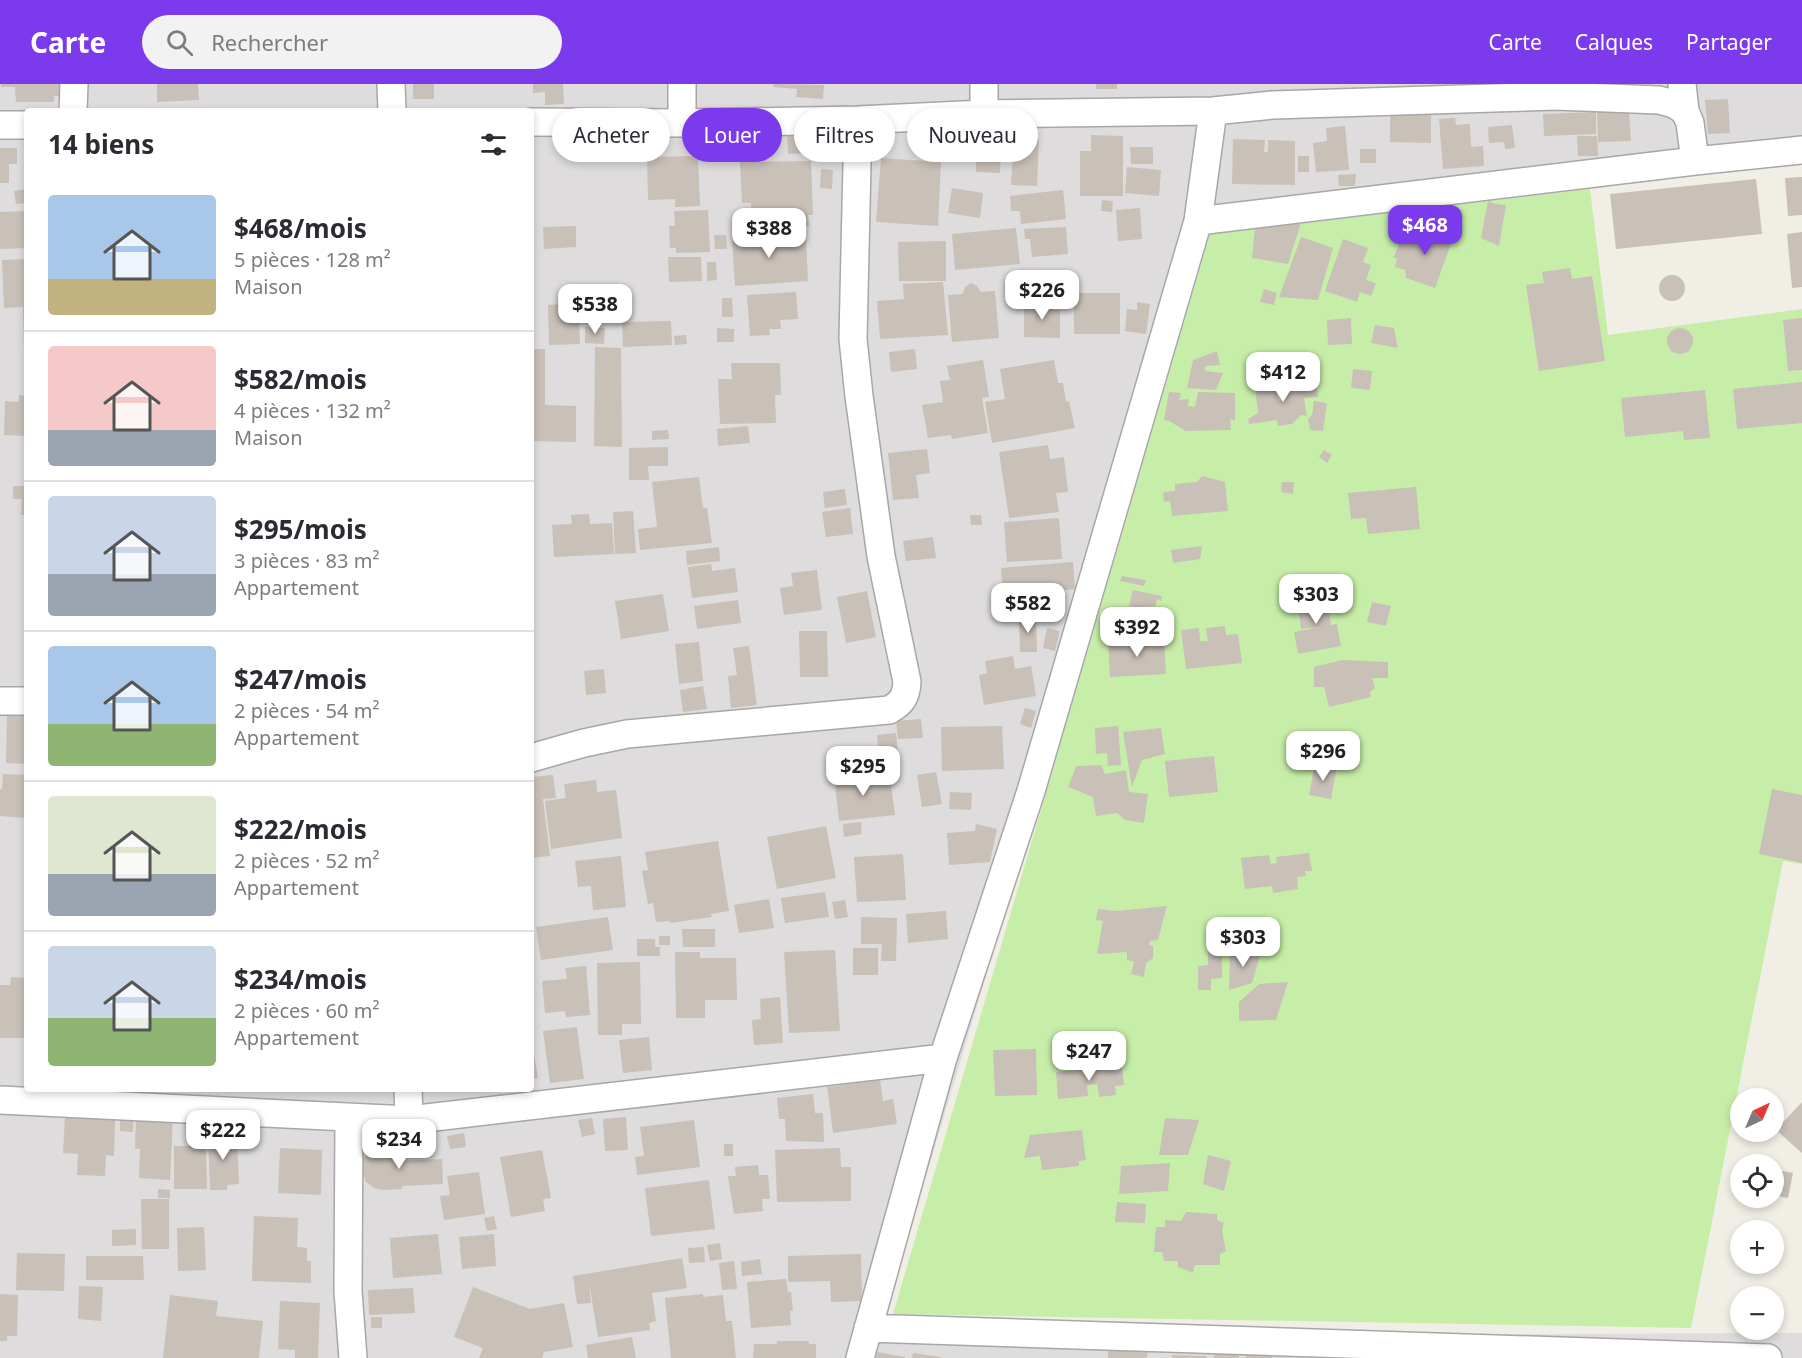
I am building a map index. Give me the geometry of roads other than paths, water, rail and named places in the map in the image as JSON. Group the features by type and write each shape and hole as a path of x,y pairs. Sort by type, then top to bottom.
{"street":[{"path":"74,84 74,108"},
{"path":"391,84 392,108"},
{"path":"682,84 682,108"},
{"path":"984,84 984,108"},
{"path":"1682,84 1695,161"},
{"path":"1038,113 1213,111 1273,95 1555,90 1659,100 1674,104 1685,111"},
{"path":"860,1358 943,1058 1031,791 1198,221 1213,111"},
{"path":"534,122 682,123"},
{"path":"0,125 24,125"},
{"path":"1198,221 1802,150"},
{"path":"534,757 584,743 627,735 889,710 901,703 906,694 907,682 881,556 853,339 857,162"},
{"path":"0,701 24,701"},
{"path":"0,1100 409,1120 943,1058"},
{"path":"408,1092 409,1120"},
{"path":"349,1118 348,1291 353,1358"},
{"path":"868,1328 1768,1358"}]}
